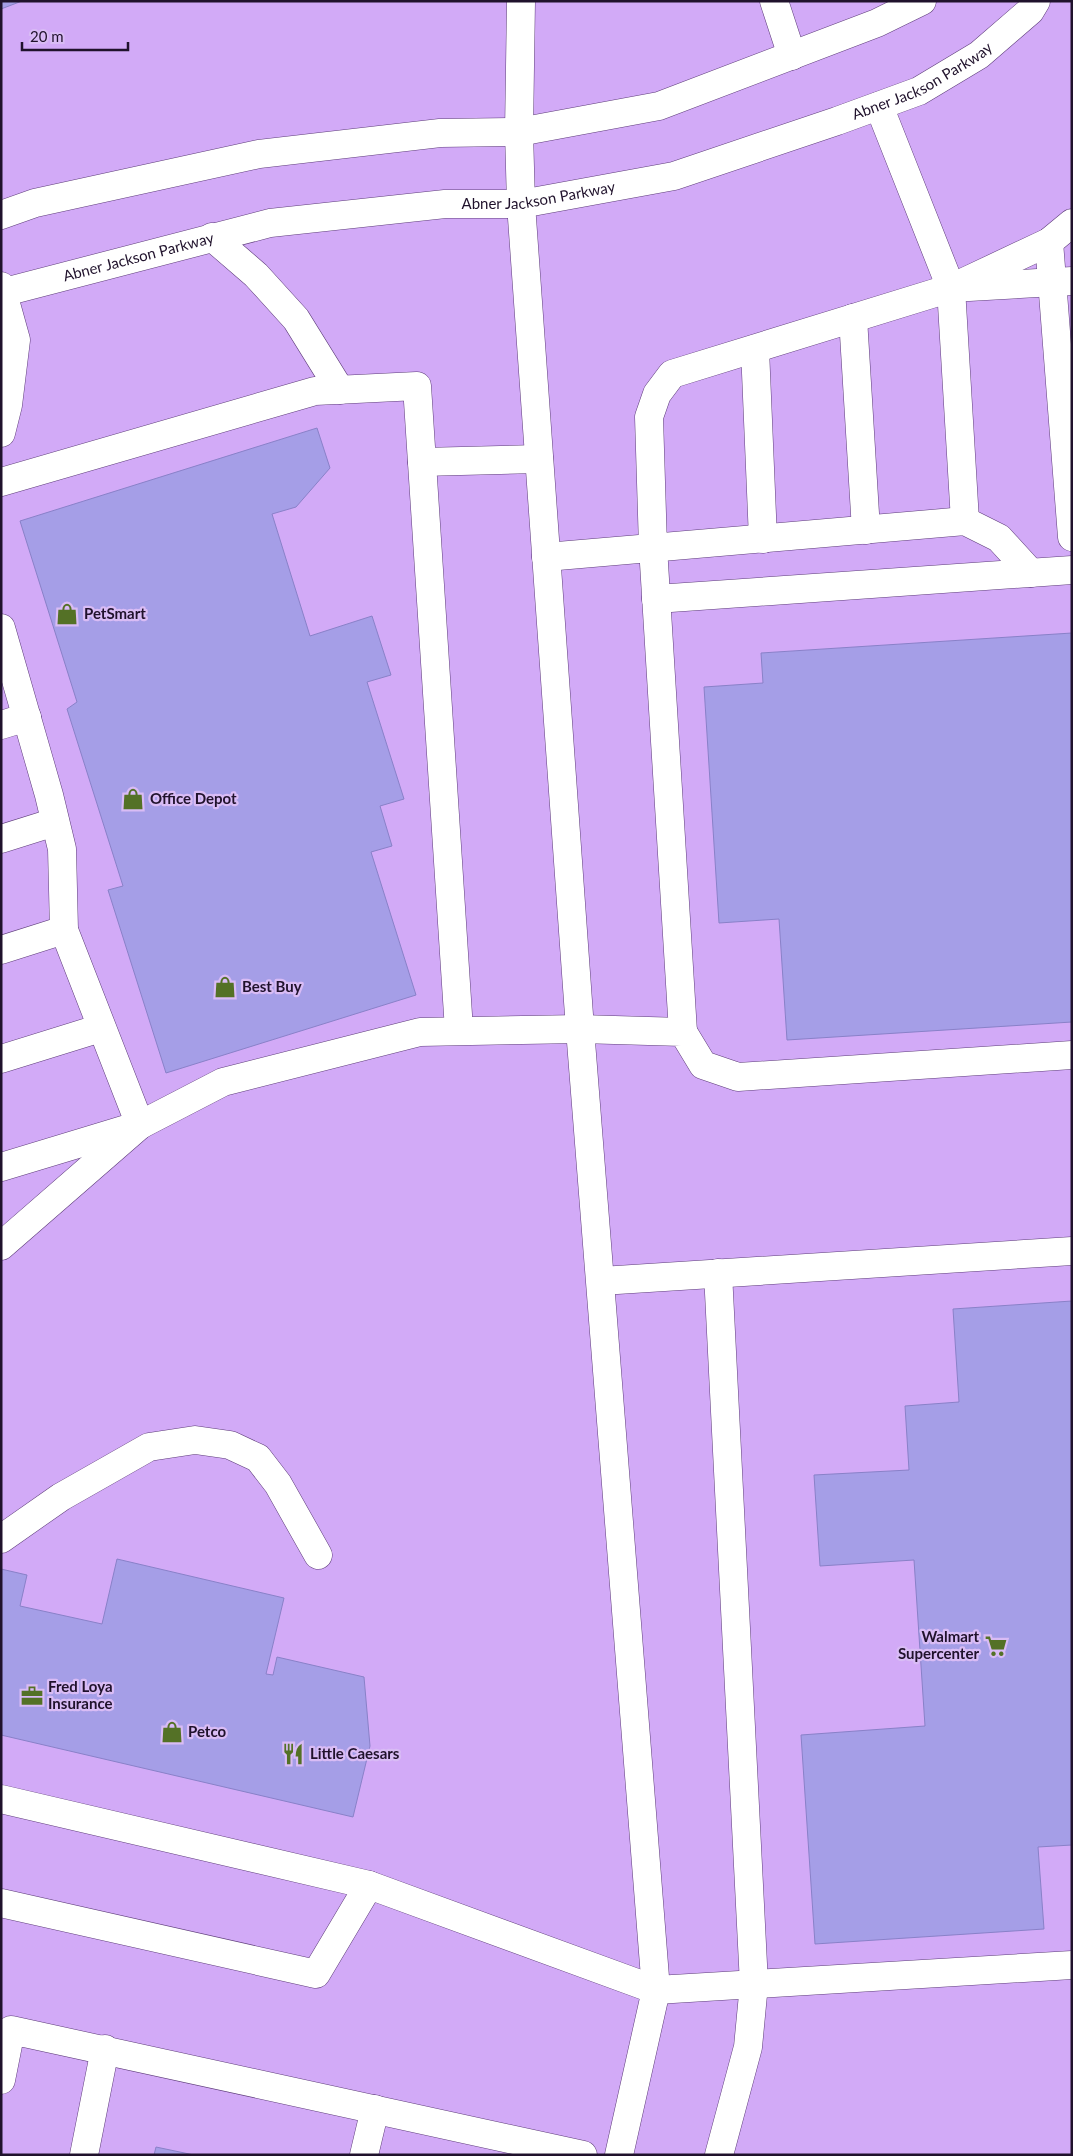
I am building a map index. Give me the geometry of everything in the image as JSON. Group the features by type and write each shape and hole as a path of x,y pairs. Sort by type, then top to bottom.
{"street":[{"path":"521,1 519,132 521,204 580,1029 656,1990 618,2155"},
{"path":"774,1 792,56"},
{"path":"1,215 35,203 259,154 440,133 519,132 660,106 877,23 922,1"},
{"name":"Abner Jackson Parkway","path":"2,291 270,223 445,204 521,204 674,176 919,91 979,55 1030,11 1036,1"},
{"path":"879,106 951,288 965,521"},
{"path":"1072,223 1049,242 951,288 672,374 657,394 648,417 653,547 683,1032 703,1065 738,1077 1072,1055"},
{"path":"212,237 256,275 296,319 340,390"},
{"path":"1049,242 1062,282 1072,538"},
{"path":"951,288 1062,282"},
{"path":"1,433 8,405 16,340 2,291"},
{"path":"853,318 866,530"},
{"path":"755,349 763,538"},
{"path":"1,482 315,391 417,386 459,1030"},
{"path":"422,462 539,459"},
{"path":"546,557 965,521 999,538 1031,573"},
{"path":"656,599 1072,570"},
{"path":"1,628 62,849 64,930 140,1125"},
{"path":"1,725 27,717"},
{"path":"1,840 56,822"},
{"path":"1,950 64,930"},
{"path":"1,1059 101,1028"},
{"path":"1,1167 140,1125 223,1082 420,1032 580,1029 683,1032"},
{"path":"1,1246 140,1125"},
{"path":"601,1281 1072,1251"},
{"path":"718,1273 754,1984 748,2048 719,2155"},
{"path":"1,1539 61,1497 149,1446 195,1440 230,1445 258,1458 278,1484 318,1555"},
{"path":"1,1799 369,1885 656,1990 1072,1965"},
{"path":"1,1902 316,1974 369,1885"},
{"path":"1,2080 11,2030 375,2109 539,2150 584,2155"},
{"path":"84,2155 105,2049"},
{"path":"364,2155 375,2109"}],"shaded area":[{"path":"1,1 1072,1 1072,2155 1,2155"}],"building":[{"path":"1,1 22,1 1,9"},
{"path":"317,428 330,468 296,507 272,514 310,636 372,616 391,675 367,682 404,799 380,806 392,846 371,852 416,995 166,1073 108,890 123,886 67,709 77,702 20,521"},
{"path":"1072,633 1072,1022 787,1040 779,919 719,923 704,687 763,683 761,653"},
{"name":"Walmart Supercenter","path":"1072,1301 1072,1845 1038,1847 1044,1929 815,1944 801,1735 925,1726 914,1560 820,1566 814,1475 909,1470 905,1406 959,1402 953,1309"},
{"path":"117,1559 284,1598 266,1674 273,1675 277,1657 364,1677 370,1746 353,1817 1,1735 1,1569 27,1575 20,1606 102,1624"},
{"path":"156,2147 194,2155 154,2155"}],"place":[{"name":"PetSmart","path":"67,614"},
{"name":"Office Depot","path":"133,799"},
{"name":"Best Buy","path":"225,987"},
{"name":"Walmart Supercenter","path":"996,1646"},
{"name":"Fred Loya Insurance","path":"32,1696"},
{"name":"Petco","path":"172,1732"},
{"name":"Little Caesars","path":"293,1754"}]}
